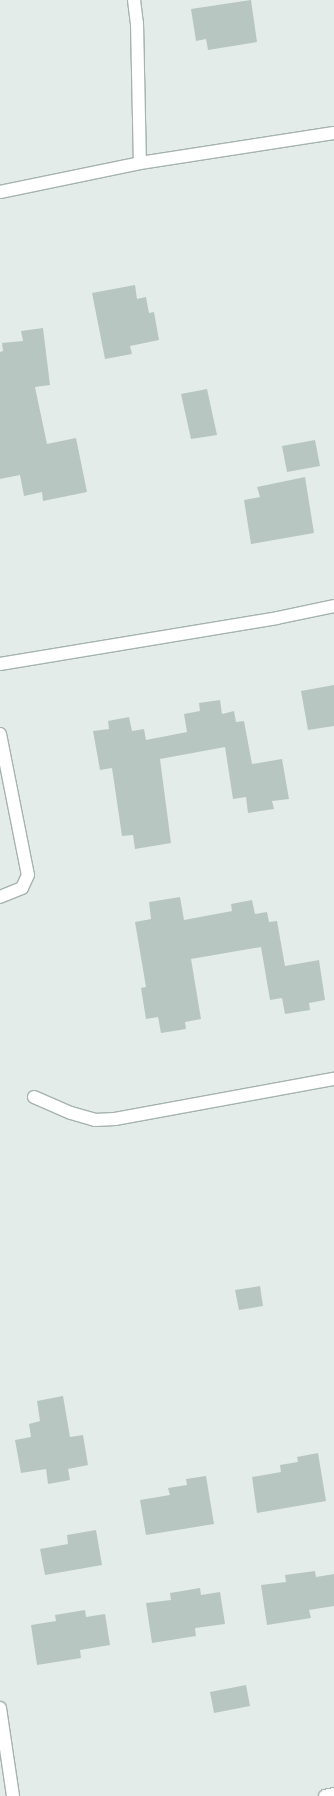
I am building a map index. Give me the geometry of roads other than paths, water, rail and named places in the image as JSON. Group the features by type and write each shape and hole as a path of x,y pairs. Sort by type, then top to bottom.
{"street":[{"path":"134,0 137,23 140,163"},
{"path":"0,192 140,163 334,133"},
{"path":"0,664 278,618 334,606"},
{"path":"0,734 28,874 22,888 0,897"},
{"path":"34,1097 71,1113 95,1120 115,1120 334,1079"},
{"path":"0,1708 13,1796"},
{"path":"325,1796 334,1794"}]}
